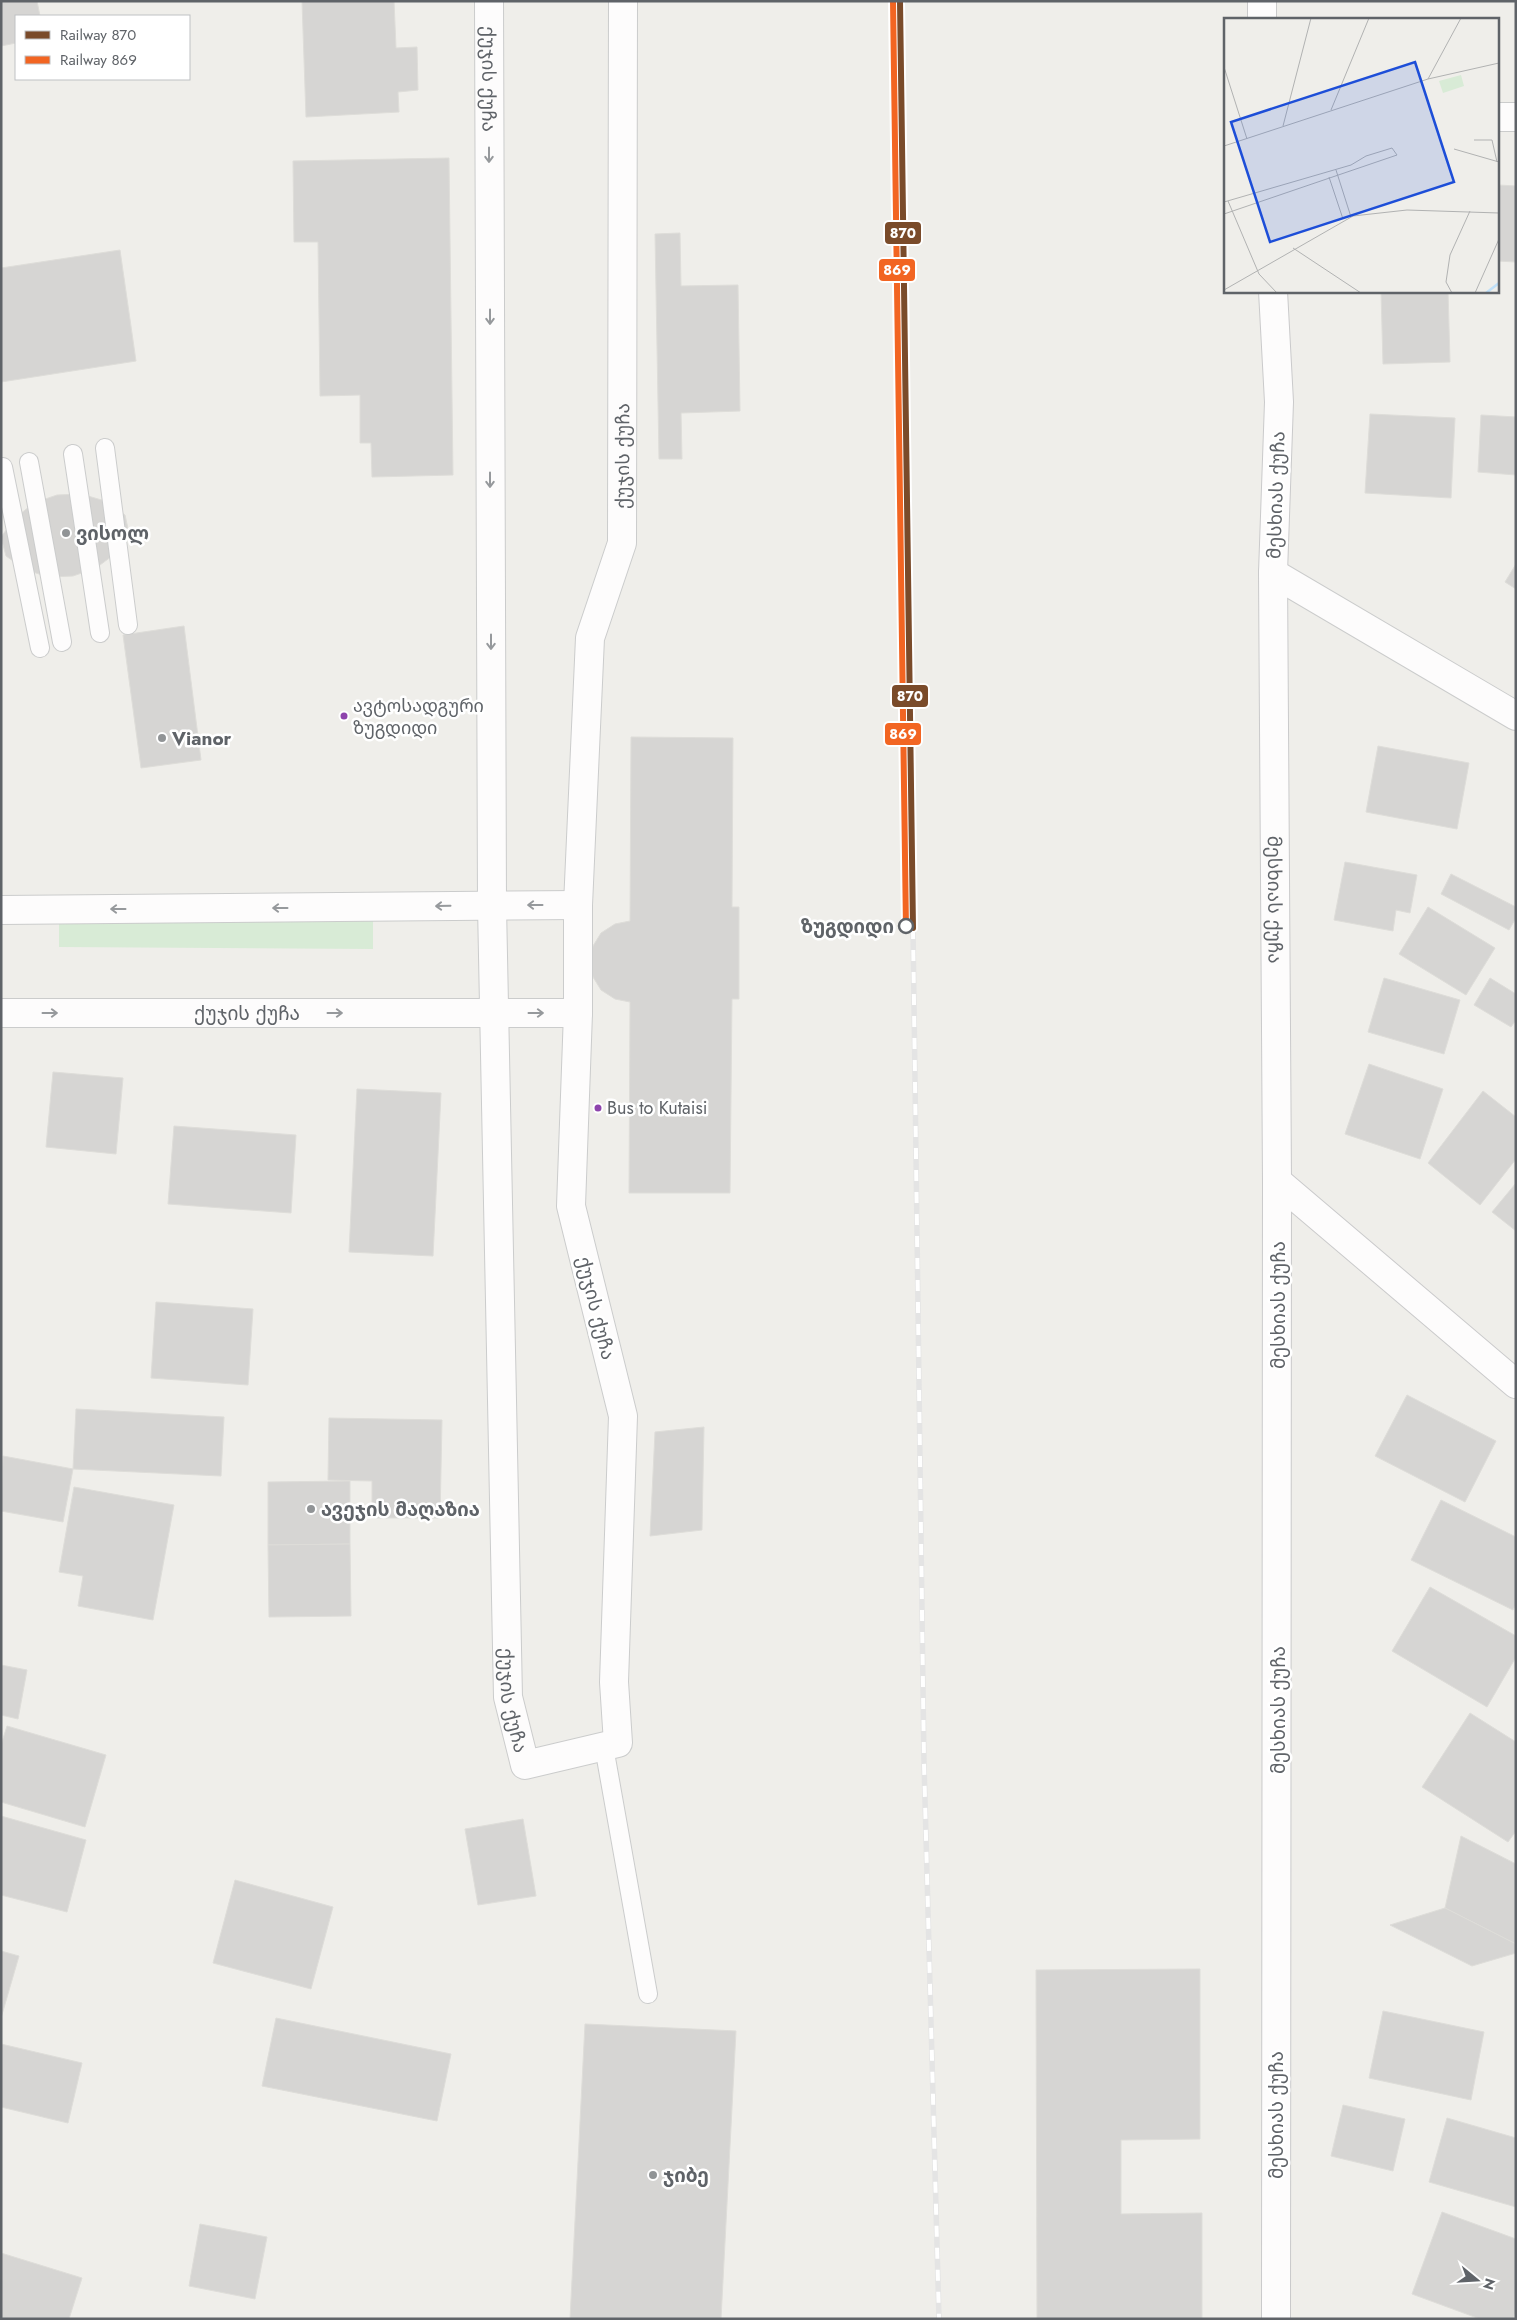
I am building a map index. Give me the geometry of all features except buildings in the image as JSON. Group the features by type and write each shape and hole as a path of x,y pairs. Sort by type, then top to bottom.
{"street":[{"name":"ქუჯის ქუჩა","path":"489,1 494,1014 508,1697 525,1765 618,1743 614,1682 623,1416 571,1206 578,1013 578,905 590,638 622,543 623,1"},
{"path":"1262,1 1262,18"},
{"path":"1500,117 1516,117"},
{"name":"მესხიას ქუჩა","path":"1273,292 1279,402 1273,573 1278,1181 1276,2319"},
{"path":"1273,573 1516,716"},
{"path":"1,910 578,905"},
{"name":"ქუჯის ქუჩა","path":"1,1013 578,1013"},
{"path":"1278,1181 1516,1384"}],"lane":[{"path":"105,448 128,625"},
{"path":"74,454 100,633"},
{"path":"29,462 62,642"},
{"path":"3,467 40,648"},
{"path":"604,1747 648,1994"}],"green space":[{"path":"59,913 373,916 373,949 59,947"}],"railway":[{"path":"913,928 924,1763 939,2319"}],"rail line":[{"name":"869","path":"893,1 906,928"},
{"name":"870","path":"900,1 913,928"}],"place":[{"name":"ვისოლ","path":"66,533"},
{"name":"ავტოსადგური ზუგდიდი","path":"344,716"},
{"name":"Vianor","path":"162,738"},
{"name":"ზუგდიდი","path":"906,926"},
{"name":"Bus to Kutaisi","path":"598,1108"},
{"name":"ავეჯის მაღაზია","path":"311,1509"},
{"name":"ჯიბე","path":"653,2175"}]}
